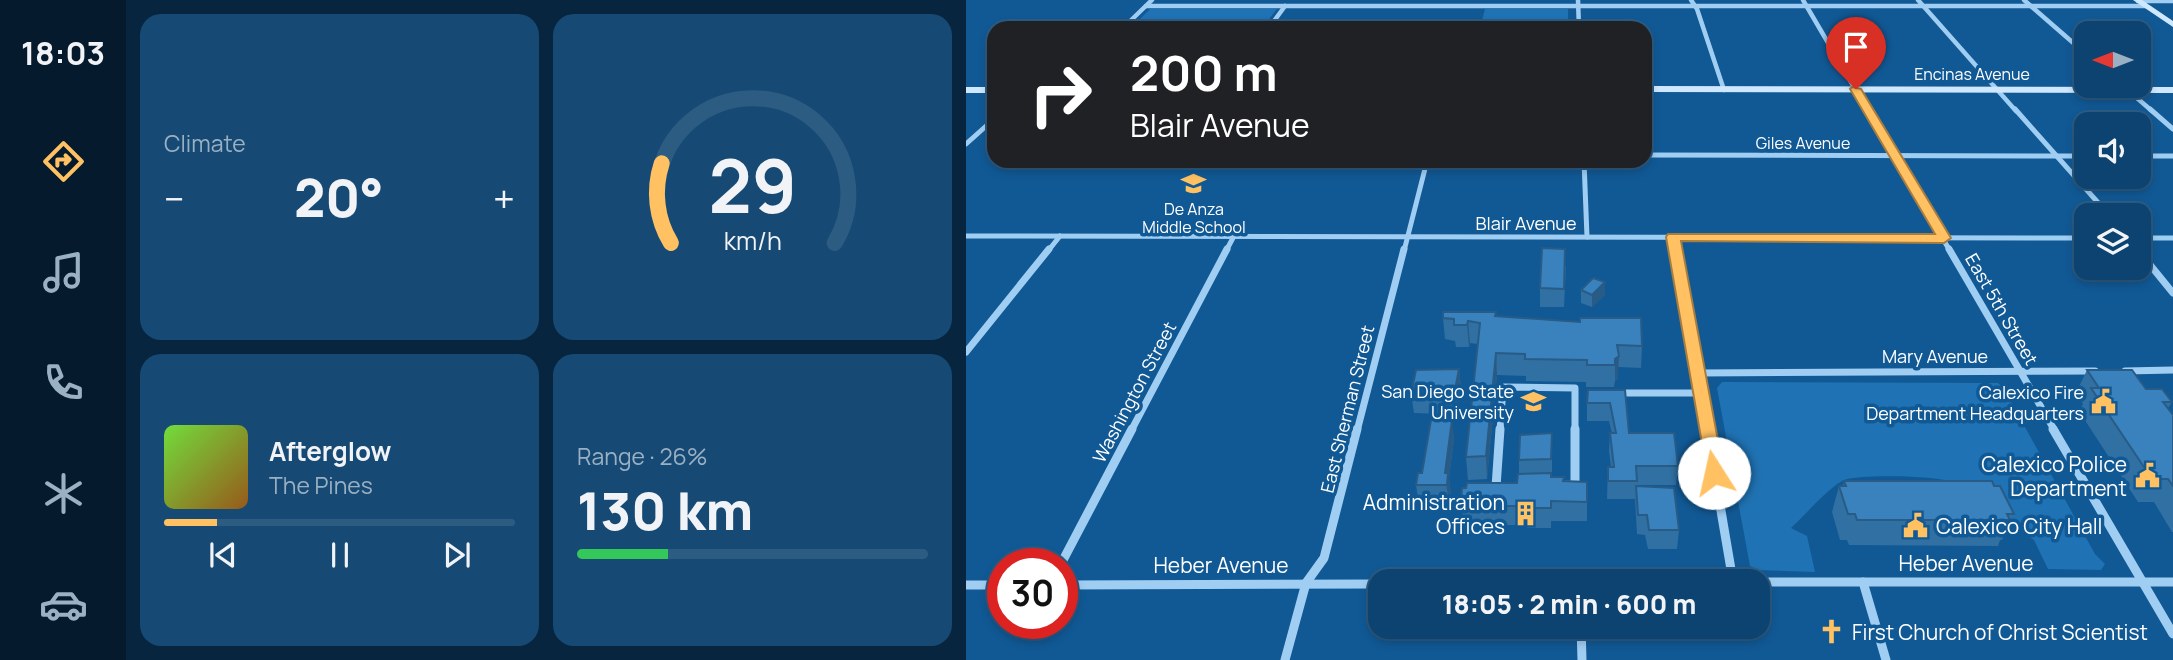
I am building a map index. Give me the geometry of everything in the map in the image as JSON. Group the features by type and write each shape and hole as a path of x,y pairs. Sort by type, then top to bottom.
{"street":[{"path":"1130,21 1152,0"},
{"path":"1373,6 1376,0"},
{"path":"1691,0 1724,90"},
{"path":"1918,0 2098,203"},
{"path":"2024,0 2074,44"},
{"path":"1146,6 1578,3 1694,6 1805,3 2031,6 2173,1"},
{"path":"2140,2 2173,25"},
{"path":"1578,3 1579,21"},
{"name":"East 5th Street","path":"1805,3 2173,634"},
{"path":"1274,21 1285,6"},
{"name":"Encinas Avenue","path":"1652,89 2074,89"},
{"name":"Encinas Avenue","path":"2151,89 2173,90"},
{"path":"966,90 987,90"},
{"path":"2137,98 2173,129"},
{"path":"966,144 987,125"},
{"name":"Giles Avenue","path":"1652,155 2074,156"},
{"path":"2151,156 2173,156"},
{"name":"East Sherman Street","path":"1285,660 1306,583 1324,558 1425,168"},
{"path":"1584,168 1587,237"},
{"name":"Blair Avenue","path":"966,236 2074,238"},
{"path":"966,352 1060,236"},
{"name":"Washington Street","path":"1069,548 1234,236"},
{"path":"1673,237 1732,569"},
{"path":"2151,239 2173,239"},
{"path":"2151,266 2173,293"},
{"path":"2117,371 2173,370"},
{"name":"Mary Avenue","path":"1696,373 2103,371"},
{"path":"1503,387 1575,388 1575,393 1575,485 1496,486 1503,387"},
{"path":"1575,393 1589,393"},
{"path":"1603,393 1700,393"},
{"name":"Heber Avenue","path":"1770,582 2173,582"},
{"path":"1863,582 1886,660"},
{"name":"Heber Avenue","path":"1078,585 1368,584"},
{"path":"966,585 987,585"},
{"path":"1581,639 1582,660"}],"shaded area":[{"path":"1150,9 1277,9 1268,21 1138,21"},
{"path":"1485,9 1568,9 1568,21 1482,21"},
{"path":"1722,382 1998,383 2004,389 2095,554 2105,564 2101,570 2048,569 2034,540 1949,481 1880,476 1853,478 1838,483 1791,528 1807,536 1815,572 1754,569 1750,566 1717,388"}],"building":[{"path":"1542,248 1565,249 1564,289 1540,288"},
{"path":"1593,278 1605,282 1592,295 1581,290"},
{"path":"1443,312 1496,312 1495,316 1580,322 1580,318 1641,318 1642,346 1617,345 1619,356 1615,359 1615,365 1587,365 1587,360 1525,359 1525,354 1496,353 1486,456 1466,457 1480,323 1468,321 1467,325 1454,325 1454,319 1443,318"},
{"path":"1459,369 1454,395 1411,394 1416,370"},
{"path":"2087,370 2132,370 2146,389 2162,389 2172,402 2163,402 2173,415 2173,486 2168,479 2152,479 2091,388 2099,388"},
{"path":"1588,390 1625,390 1629,433 1674,433 1678,466 1636,466 1637,481 1608,481 1608,467 1614,467 1610,433 1616,433 1610,403 1587,403"},
{"path":"1432,414 1448,414 1447,420 1452,420 1445,473 1448,473 1447,485 1416,485 1418,473 1422,473"},
{"path":"1552,433 1551,459 1519,460 1520,435"},
{"path":"1551,473 1551,477 1564,477 1563,481 1587,482 1587,502 1551,501 1551,508 1526,508 1464,506 1465,501 1461,501 1462,488 1466,488 1467,483 1517,483 1518,474"},
{"path":"1844,481 1992,481 1994,486 2000,486 2014,514 2007,514 2010,520 1857,520 1855,514 1848,514 1839,486 1846,486"},
{"path":"1636,486 1674,488 1679,530 1649,530 1647,515 1638,515"}],"place":[{"name":"De Anza Middle School","path":"1194,183"},
{"name":"San Diego State University","path":"1534,401"},
{"name":"Calexico Fire Department Headquarters","path":"2104,402"},
{"name":"Calexico Police Department","path":"2147,476"},
{"name":"Administration Offices","path":"1525,514"},
{"name":"Calexico City Hall","path":"1916,526"},
{"name":"First Church of Christ Scientist","path":"1832,632"}],"route":[{"path":"1714,473 1673,237 1944,238 1856,89"}]}
